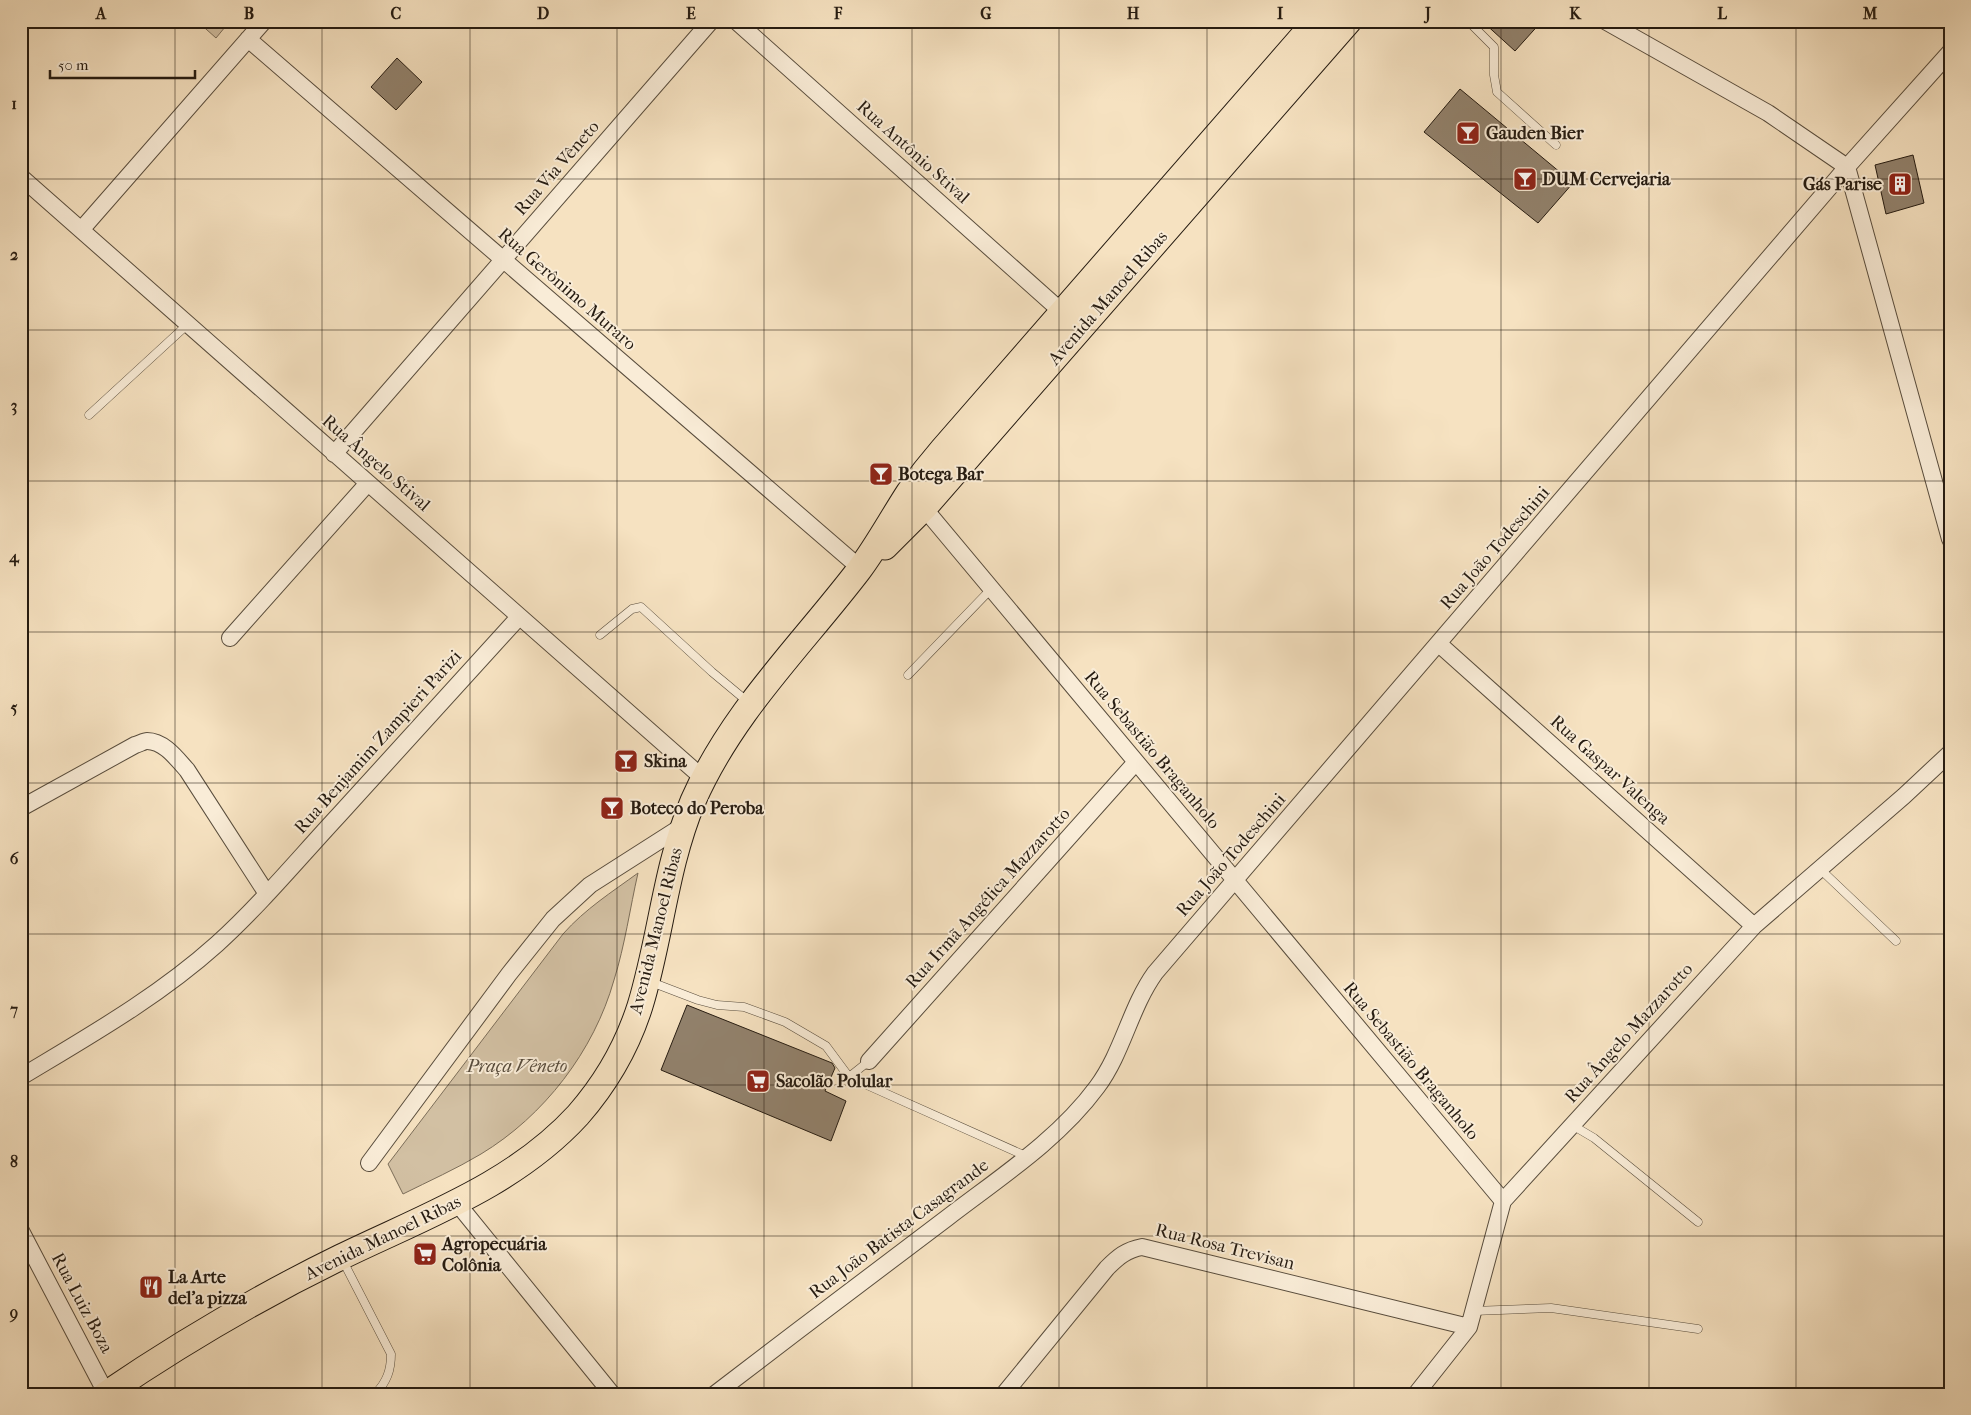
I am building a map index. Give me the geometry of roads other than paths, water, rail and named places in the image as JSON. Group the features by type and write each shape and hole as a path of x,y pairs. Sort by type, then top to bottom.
{"main road":[{"name":"Avenida Manoel Ribas","path":"106,1394 247,1307 342,1257 456,1203 509,1173 555,1138 592,1098 618,1058 640,1006 669,873 684,825 716,755 750,703 860,568 927,468 1316,21"},
{"name":"Avenida Manoel Ribas","path":"860,568 887,546 924,508 1349,21"}],"street":[{"path":"81,230 264,21"},
{"name":"Rua Via Vêneto","path":"334,454 711,21"},
{"name":"Rua Antônio Stival","path":"736,21 1062,312"},
{"path":"1605,21 1768,113 1847,167 1950,539"},
{"name":"Rua Gerônimo Muraro","path":"248,40 860,568"},
{"name":"Rua João Todeschini","path":"1097,1086 1119,1048 1146,985 1847,167 1950,52"},
{"name":"Rua Ângelo Stival","path":"21,177 704,779"},
{"path":"230,638 368,483"},
{"name":"Rua Sebastião Braganholo","path":"924,508 1503,1201"},
{"name":"Rua Benjamim Zampieri Parizi","path":"21,1077 107,1025 183,973 216,944 267,894 519,617"},
{"name":"Rua Gaspar Valenga","path":"1439,644 1754,926"},
{"path":"21,808 135,745 147,741 161,745 187,770 267,894"},
{"name":"Rua Ângelo Mazzarotto","path":"1416,1394 1471,1319 1503,1201 1754,926 1904,796 1950,753"},
{"name":"Rua Irmã Angélica Mazzarotto","path":"869,1061 1136,762"},
{"path":"369,1163 509,974 553,919 590,885 684,825"},
{"name":"Rua João Batista Casagrande","path":"715,1394 1028,1156 1080,1107 1097,1086"},
{"path":"456,1203 612,1394"},
{"name":"Rua Luiz Boza","path":"21,1231 106,1394"},
{"name":"Rua Rosa Trevisan","path":"1004,1394 1107,1268 1119,1256 1130,1249 1142,1247 1471,1319"}],"lane":[{"path":"1468,21 1494,48 1494,75 1497,92 1556,145"},
{"path":"89,415 188,324"},
{"path":"908,675 991,589"},
{"path":"600,634 632,609 641,608 712,672 750,703"},
{"path":"1820,869 1896,940"},
{"path":"646,980 698,1000 717,1005 744,1007 785,1022 826,1046 849,1078 1028,1156"},
{"path":"849,1078 869,1061"},
{"path":"1572,1125 1594,1138 1698,1222"},
{"path":"342,1257 391,1354 391,1370 382,1387 375,1394"},
{"path":"1471,1319 1551,1308 1698,1328"}],"place":[{"name":"Gauden Bier","path":"1468,133"},
{"name":"DUM Cervejaria","path":"1525,179"},
{"name":"Gás Parise","path":"1900,184"},
{"name":"Botega Bar","path":"881,474"},
{"name":"Skina","path":"626,761"},
{"name":"Boteco do Peroba","path":"612,808"},
{"name":"Sacolão Polular","path":"758,1081"},
{"name":"Agropecuária Colônia","path":"425,1254"},
{"name":"La Arte del'a pizza","path":"151,1287"}],"park label":[{"name":"Praça Vêneto","path":"517,1066"}]}
